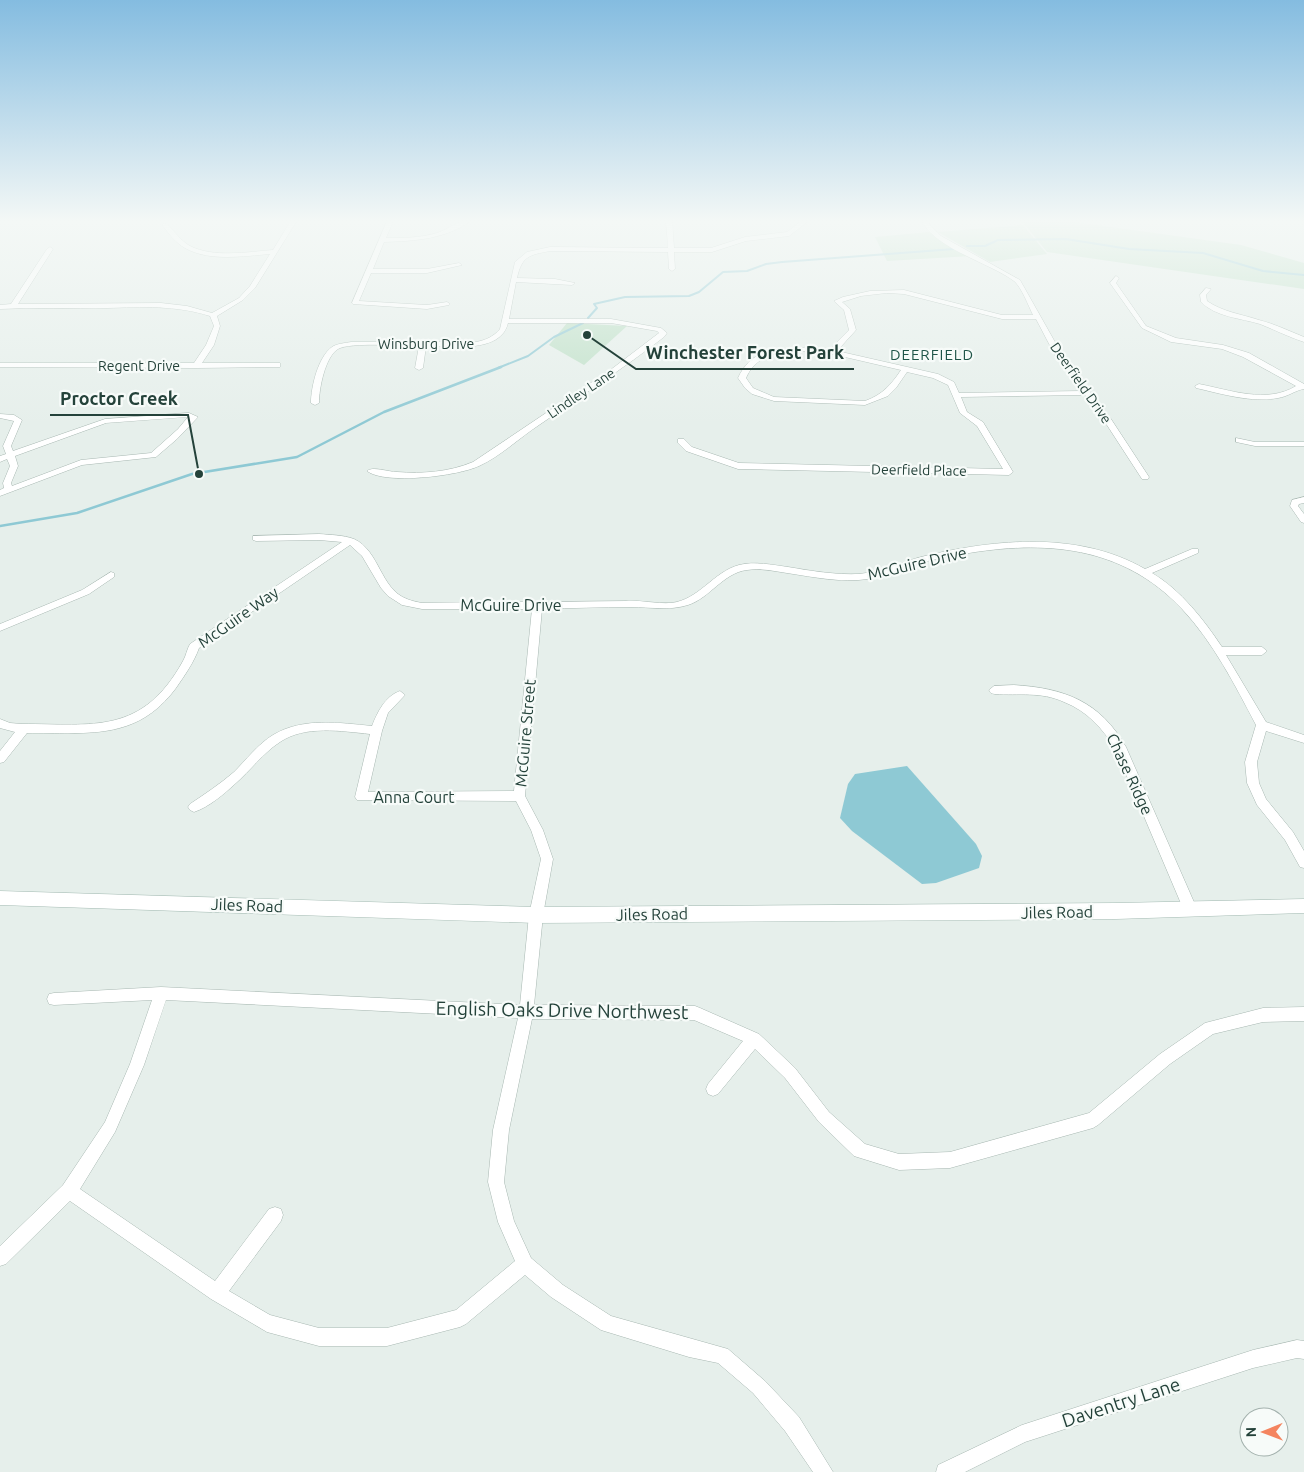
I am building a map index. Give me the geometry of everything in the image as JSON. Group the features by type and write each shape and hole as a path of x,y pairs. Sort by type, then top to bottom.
{"street":[{"path":"13,306 25,288"},
{"path":"0,306 184,307 213,315 247,294 251,288"},
{"path":"362,288 355,303 427,307 448,304"},
{"name":"Winsburg Drive","path":"315,403 315,396 326,362 334,348 351,344 469,345 490,341 499,336 505,321 511,288"},
{"name":"Deerfield Drive","path":"1022,288 1061,359 1108,421 1145,477"},
{"path":"1116,288 1144,327 1174,340 1223,348 1246,355 1302,387"},
{"path":"1208,289 1203,295 1204,302 1210,307 1224,314 1278,329 1304,340"},
{"path":"832,352 853,330 847,310 838,301 850,296 888,290 904,292 1002,317 1038,317"},
{"path":"196,366 210,345 218,326 213,315"},
{"name":"Lindley Lane","path":"370,471 405,475 438,472 476,464 630,360 662,336 663,333 660,329 611,321 505,321"},
{"path":"419,368 423,345"},
{"name":"Deerfield Place","path":"681,441 689,450 738,466 1009,472 980,424 964,413 957,395 946,380 906,368 819,350 774,351 759,358 747,367 742,378 747,388 760,396 774,399 865,403 878,400 889,394 906,368"},
{"name":"Regent Drive","path":"0,365 277,365"},
{"path":"1199,386 1250,395 1273,396 1293,392 1302,387"},
{"path":"957,395 1086,393"},
{"path":"0,459 62,434 105,421 189,415 194,417 172,438 162,451 153,455 81,463 0,493"},
{"path":"0,416 18,420 7,446 14,466 7,483 9,490"},
{"path":"1239,440 1255,444 1304,444"},
{"path":"1304,500 1295,502 1294,506 1304,520"},
{"path":"256,538 334,538 350,541"},
{"name":"McGuire Drive","path":"350,541 367,555 384,588 401,601 422,606 677,605 706,593 722,577 742,568 771,568 851,578 874,575 914,562 982,548 1045,544 1086,548 1116,556 1147,572 1190,611 1221,651 1262,725"},
{"name":"McGuire Way","path":"0,723 24,728 100,728 126,722 148,714 166,696 192,656 194,646 350,541"},
{"path":"1147,572 1195,551"},
{"path":"0,628 13,620 86,592 100,585 111,574"},
{"name":"McGuire Street","path":"525,1264 506,1222 496,1182 501,1130 526,1012 536,915 547,859 537,830 520,796 537,605"},
{"path":"1221,651 1262,651"},
{"name":"Chase Ridge","path":"994,690 1020,688 1065,697 1094,712 1104,723 1120,747 1190,909"},
{"name":"Anna Court","path":"400,695 383,712 376,731 361,797 520,796"},
{"path":"1304,739 1262,725 1251,762 1253,783 1261,802 1289,836 1304,863"},
{"path":"194,807 216,794 277,738 287,734 332,727 376,731"},
{"path":"0,759 24,728"},
{"name":"Jiles Road","path":"0,898 536,915 1190,909 1304,906"},
{"path":"0,1258 69,1191 110,1127 137,1065 161,992"},
{"name":"English Oaks Drive Northwest","path":"54,999 161,992 526,1012 695,1013 754,1039 790,1073 824,1117 860,1150 900,1162 950,1160 1093,1120 1165,1059 1210,1028 1262,1015 1304,1014"},
{"path":"713,1089 754,1039"},
{"path":"69,1191 217,1293 267,1323 319,1337 387,1337 460,1318 525,1264 557,1291 607,1324 689,1348 722,1355 759,1387 792,1424 824,1472"},
{"path":"217,1293 275,1215"},
{"name":"Daventry Lane","path":"945,1472 1022,1434 1253,1359 1297,1349 1304,1350"}],"green space":[{"path":"567,323 627,326 584,365 549,345"}],"water":[{"path":"907,766 976,844 982,856 979,868 936,883 922,884 852,831 840,818 848,784 855,774"}],"waterway":[{"path":"588,318 597,308 594,304 625,297 689,296 704,288"},
{"path":"498,368 528,356 554,337 583,323"},
{"path":"0,526 77,513 192,474 297,457 384,412 501,367"}],"place":[{"name":"Winchester Forest Park","path":"587,335"},
{"name":"Proctor Creek","path":"199,474"}],"district":[{"name":"DEERFIELD","path":"932,354"}]}
